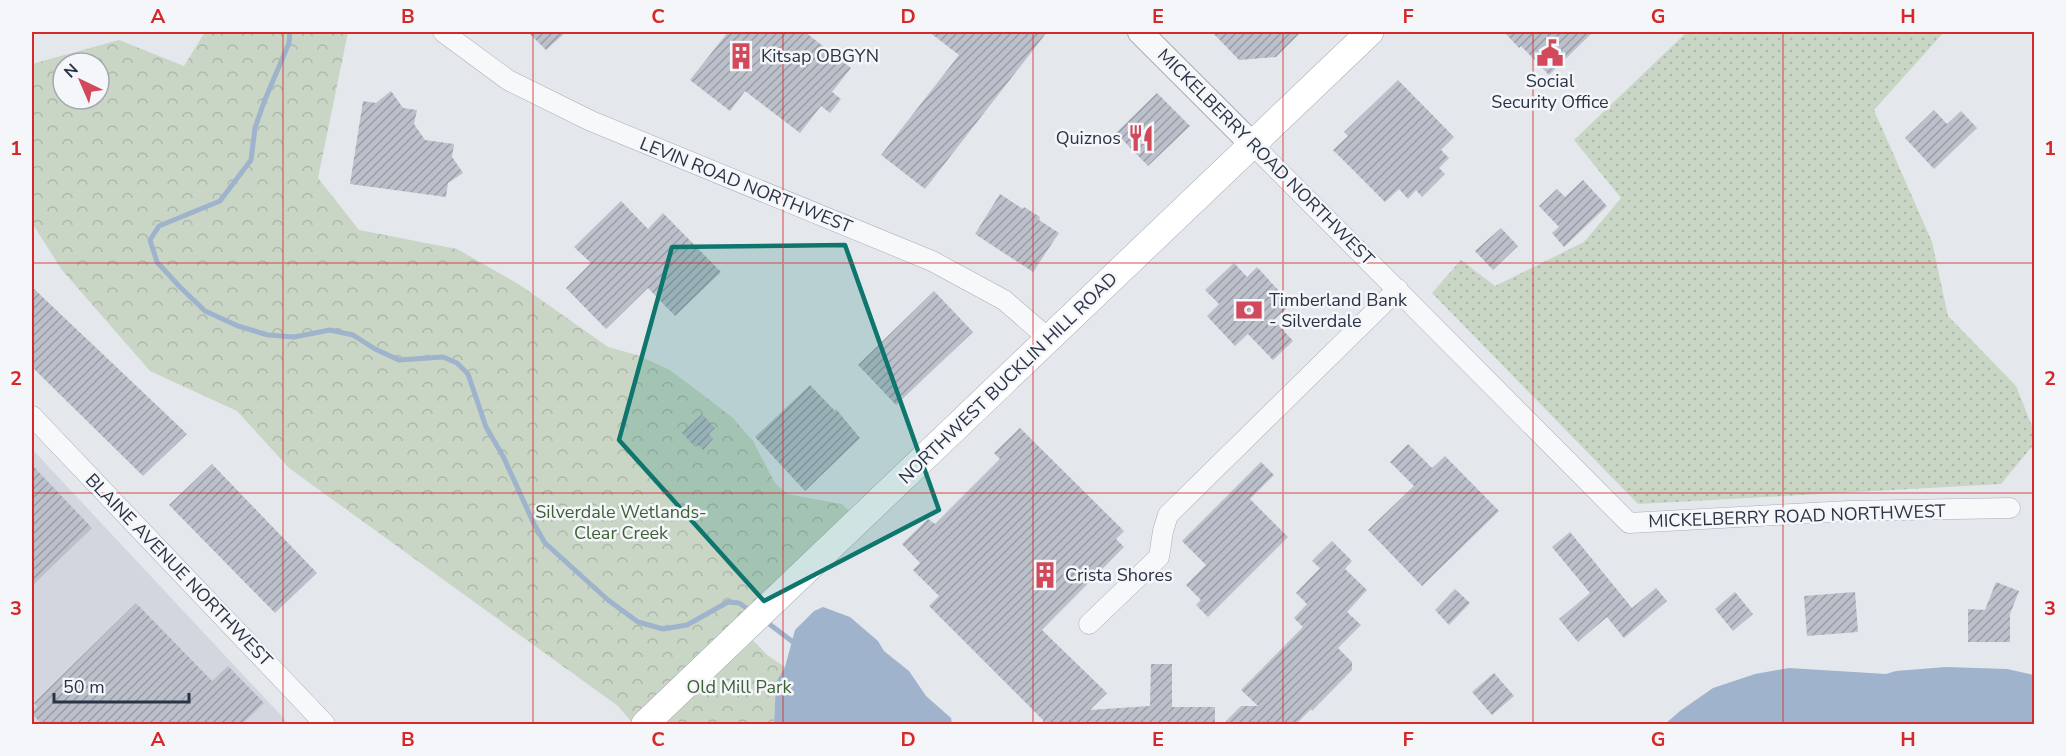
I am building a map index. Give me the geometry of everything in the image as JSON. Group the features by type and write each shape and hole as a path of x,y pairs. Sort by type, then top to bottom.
{"main road":[{"name":"NORTHWEST BUCKLIN HILL ROAD","path":"645,724 1370,32"}],"street":[{"name":"LEVIN ROAD NORTHWEST","path":"443,32 508,80 591,121 932,261 1004,300 1048,339"},
{"name":"MICKELBERRY ROAD NORTHWEST","path":"1140,32 1629,523 1849,511 2010,508"},
{"path":"1089,624 1159,557 1168,515 1398,289"},
{"name":"BLAINE AVENUE NORTHWEST","path":"32,416 326,724"}],"highlighted area":[{"path":"845,245 939,510 764,601 619,440 672,247"}],"shaded area":[{"path":"32,449 289,724 32,724"}],"green space":[{"name":"Silverdale Wetlands- Clear Creek","path":"205,32 348,32 318,178 359,230 457,249 520,285 608,347 637,355 670,370 732,417 753,441 775,483 787,494 842,504 859,521 744,631 767,655 785,667 776,682 774,724 633,724 618,706 289,468 237,411 150,371 62,270 32,223 32,64 51,59 51,111 111,111 111,51 79,51 119,40 184,66"},
{"path":"1687,32 1944,32 1874,110 1932,242 1948,316 2016,386 2034,431 2034,444 2001,484 1638,504 1432,293 1461,260 1495,286 1584,242 1621,198 1574,140"}],"water":[{"path":"823,607 850,617 878,641 884,651 909,671 926,696 951,718 952,724 774,724 776,682 785,667 795,630 814,611"},
{"path":"1946,667 2007,669 2034,675 2034,724 1665,724 1713,688 1755,674 1789,668 1886,674 1896,671"}],"building":[{"path":"528,32 566,32 546,50"},
{"path":"728,32 805,32 851,68 832,92 841,99 830,113 821,106 800,133 745,91 730,111 690,80"},
{"path":"929,32 1047,32 925,189 881,155 959,55"},
{"path":"1212,32 1301,32 1276,57 1239,60"},
{"name":"Social Security Office","path":"1504,32 1593,32 1549,75"},
{"path":"1398,80 1454,137 1441,150 1449,158 1439,168 1445,174 1422,197 1416,190 1408,199 1399,189 1385,202 1333,150 1348,136 1344,132"},
{"path":"391,91 403,108 417,110 414,124 425,140 454,144 452,157 463,173 448,183 446,197 350,184 363,101 376,103"},
{"path":"1157,93 1190,126 1148,166 1116,133"},
{"path":"1934,110 1947,124 1961,111 1977,128 1934,169 1905,138"},
{"path":"1583,180 1607,206 1564,247 1552,233 1559,227 1539,206 1557,189 1565,197"},
{"path":"1000,194 1040,217 1039,220 1059,233 1033,272 975,234"},
{"path":"621,201 648,229 663,213 721,272 675,316 648,288 606,329 566,288 591,263 574,247"},
{"path":"1501,228 1518,246 1493,270 1475,251"},
{"name":"Timberland Bank - Silverdale","path":"1234,263 1247,277 1257,267 1291,304 1274,320 1293,341 1273,360 1248,334 1235,346 1207,316 1219,304 1205,290"},
{"path":"32,287 187,434 143,476 32,367"},
{"path":"934,291 973,332 896,405 858,365"},
{"path":"810,385 835,411 836,409 860,438 805,491 755,437"},
{"path":"702,414 715,428 709,434 713,439 703,450 698,445 695,447 682,433"},
{"name":"Crista Shores","path":"1020,428 1124,531 1116,539 1124,547 1042,630 1107,693 1090,710 1150,706 1151,664 1172,664 1172,707 1215,707 1215,724 1043,724 1043,720 929,606 939,596 913,570 920,563 902,544 928,519 935,524 1000,459 994,453"},
{"path":"1408,444 1432,468 1445,456 1499,511 1422,586 1368,530 1414,486 1390,462"},
{"path":"1261,462 1274,475 1250,499 1288,537 1208,617 1196,605 1201,600 1186,585 1206,565 1182,541"},
{"path":"212,464 317,573 275,613 169,505"},
{"path":"32,465 92,528 32,586"},
{"path":"1570,532 1632,608 1656,588 1667,601 1624,638 1607,617 1578,642 1559,619 1590,593 1552,547"},
{"path":"1332,541 1352,561 1345,569 1367,590 1347,612 1361,625 1338,648 1352,662 1352,670 1296,724 1223,724 1241,706 1258,706 1241,690 1303,627 1294,618 1307,604 1296,593 1320,568 1312,561"},
{"path":"1996,582 2019,591 2010,614 2010,642 1968,642 1968,609 1985,610"},
{"path":"1455,589 1470,603 1449,625 1435,610"},
{"path":"1735,592 1753,614 1733,631 1715,609"},
{"path":"1855,592 1858,632 1807,636 1804,596"},
{"path":"136,603 212,681 228,666 264,703 242,724 42,724 32,714 37,706 34,703"},
{"path":"1494,673 1514,696 1492,715 1472,692"}],"waterway":[{"path":"290,32 289,43 255,128 251,160 220,201 159,226 150,240 157,262 205,311 238,326 268,335 294,337 330,330 353,335 399,360 443,357 457,363 468,374 486,427 503,456 545,543 608,600 638,622 663,629 687,625 728,602 739,603 751,611"},
{"path":"764,620 793,642"}],"place":[{"name":"Social Security Office","path":"1550,53"},
{"name":"Kitsap OBGYN","path":"741,56"},
{"name":"Quiznos","path":"1141,138"},
{"name":"Timberland Bank - Silverdale","path":"1249,310"},
{"name":"Crista Shores","path":"1045,575"}],"park label":[{"name":"Old Mill Park","path":"739,687"}]}
